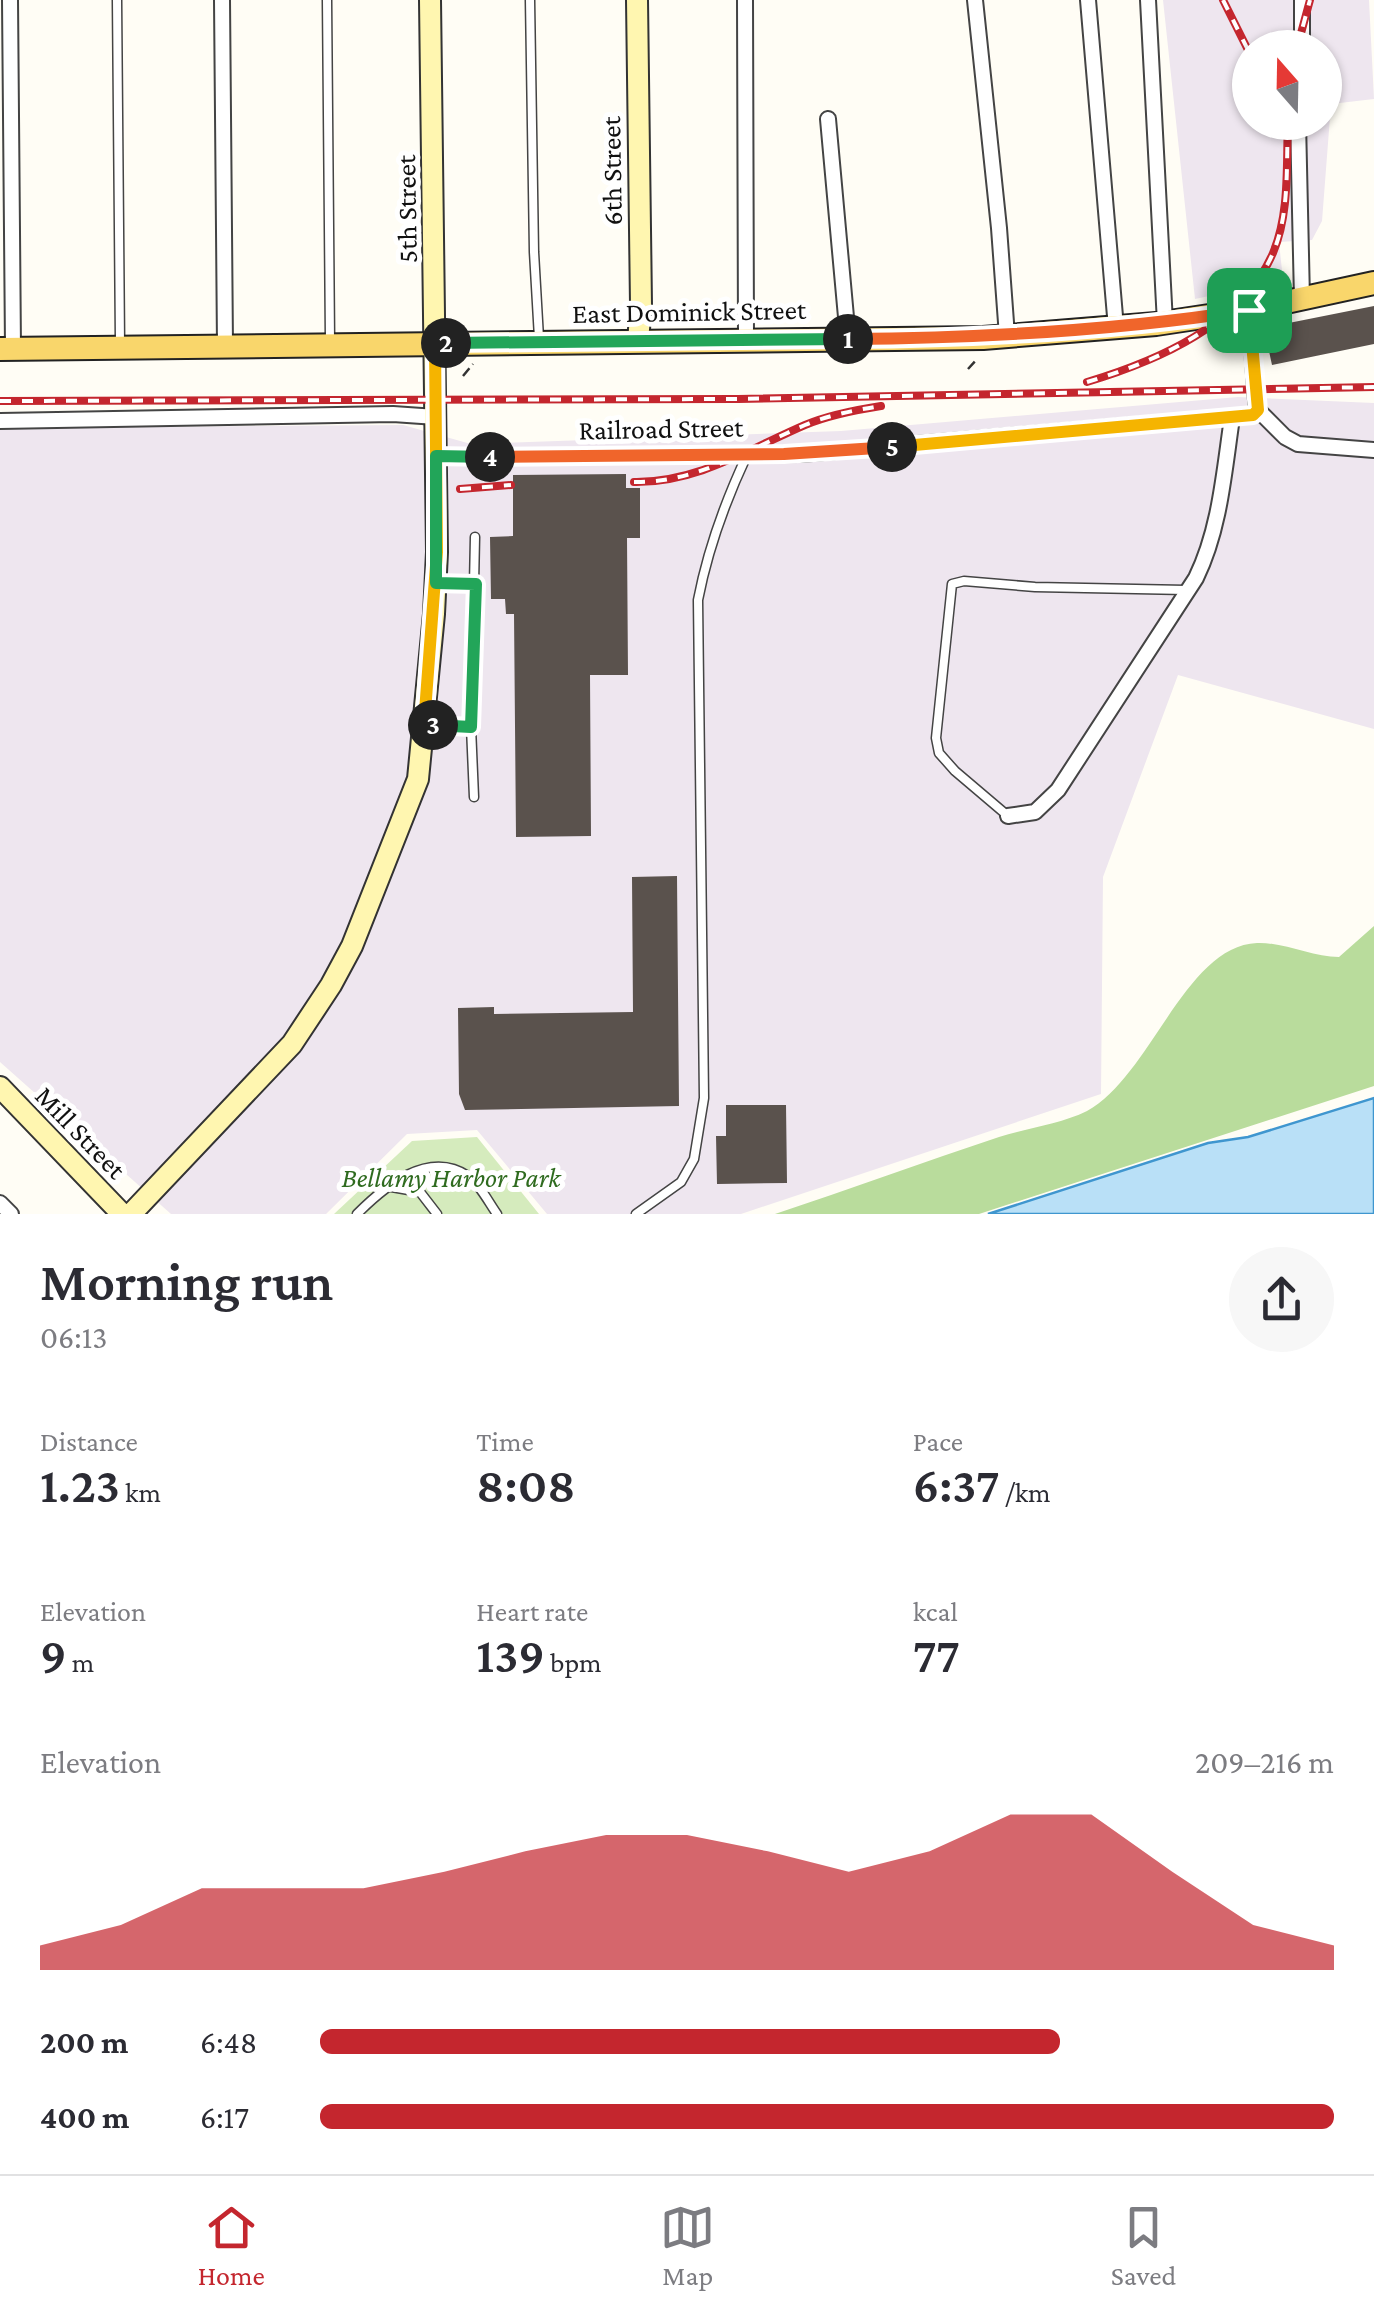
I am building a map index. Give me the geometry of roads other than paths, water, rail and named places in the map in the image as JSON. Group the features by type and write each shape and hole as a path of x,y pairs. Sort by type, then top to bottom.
{"main road":[{"name":"East Dominick Street","path":"6,348 1007,336 1165,323 1249,310 1374,283"}],"street":[{"path":"6,348 5,78 10,0"},
{"path":"222,0 226,346"},
{"name":"5th Street","path":"430,0 436,417"},
{"name":"6th Street","path":"636,0 641,305 638,341"},
{"path":"745,0 746,340"},
{"path":"975,0 1000,228 1007,336"},
{"path":"1088,0 1116,328"},
{"path":"1148,0 1165,323"},
{"path":"1302,0 1302,30"},
{"path":"828,119 848,340"},
{"path":"1298,140 1302,299"},
{"path":"1249,310 1258,410 1284,438 1298,444 1374,450"},
{"name":"Railroad Street","path":"436,456 841,451 1232,418 1253,415 1258,410"},
{"path":"0,422 393,414 436,417 436,583 418,778 402,825 352,946 292,1044 131,1214"},
{"path":"1008,816 1035,812 1058,790 1188,590 1206,556 1232,418"},
{"name":"Mill Street","path":"0,1087 122,1214"},
{"path":"0,1203 10,1214"}],"lane":[{"path":"116,0 120,347"},
{"path":"327,0 330,345"},
{"path":"530,0 534,252 540,342"},
{"path":"636,1214 681,1182 694,1159 704,1098 698,600 706,558 726,499 747,455"},
{"path":"474,796 471,727 475,537"},
{"path":"1008,816 939,753 936,738 952,584 964,581 1034,587 1188,590"},
{"path":"436,583 476,584"},
{"path":"424,725 471,727"},
{"path":"357,1214 401,1176 436,1166 469,1176 497,1214"},
{"path":"386,1186 420,1192 437,1214"}],"water":[{"path":"1374,1098 1374,1214 988,1214 1208,1143 1248,1137"}],"railway":[{"path":"1223,0 1238,30"},
{"path":"1302,30 1310,0"},
{"path":"1087,382 1141,363 1195,337 1241,301 1259,278 1278,238 1286,189 1287,140"},
{"path":"0,401 738,399 1374,387"},
{"path":"634,482 701,471 814,421 881,406"},
{"path":"460,489 511,485"}],"park label":[{"name":"Bellamy Harbor Park","path":"451,1177"}]}
